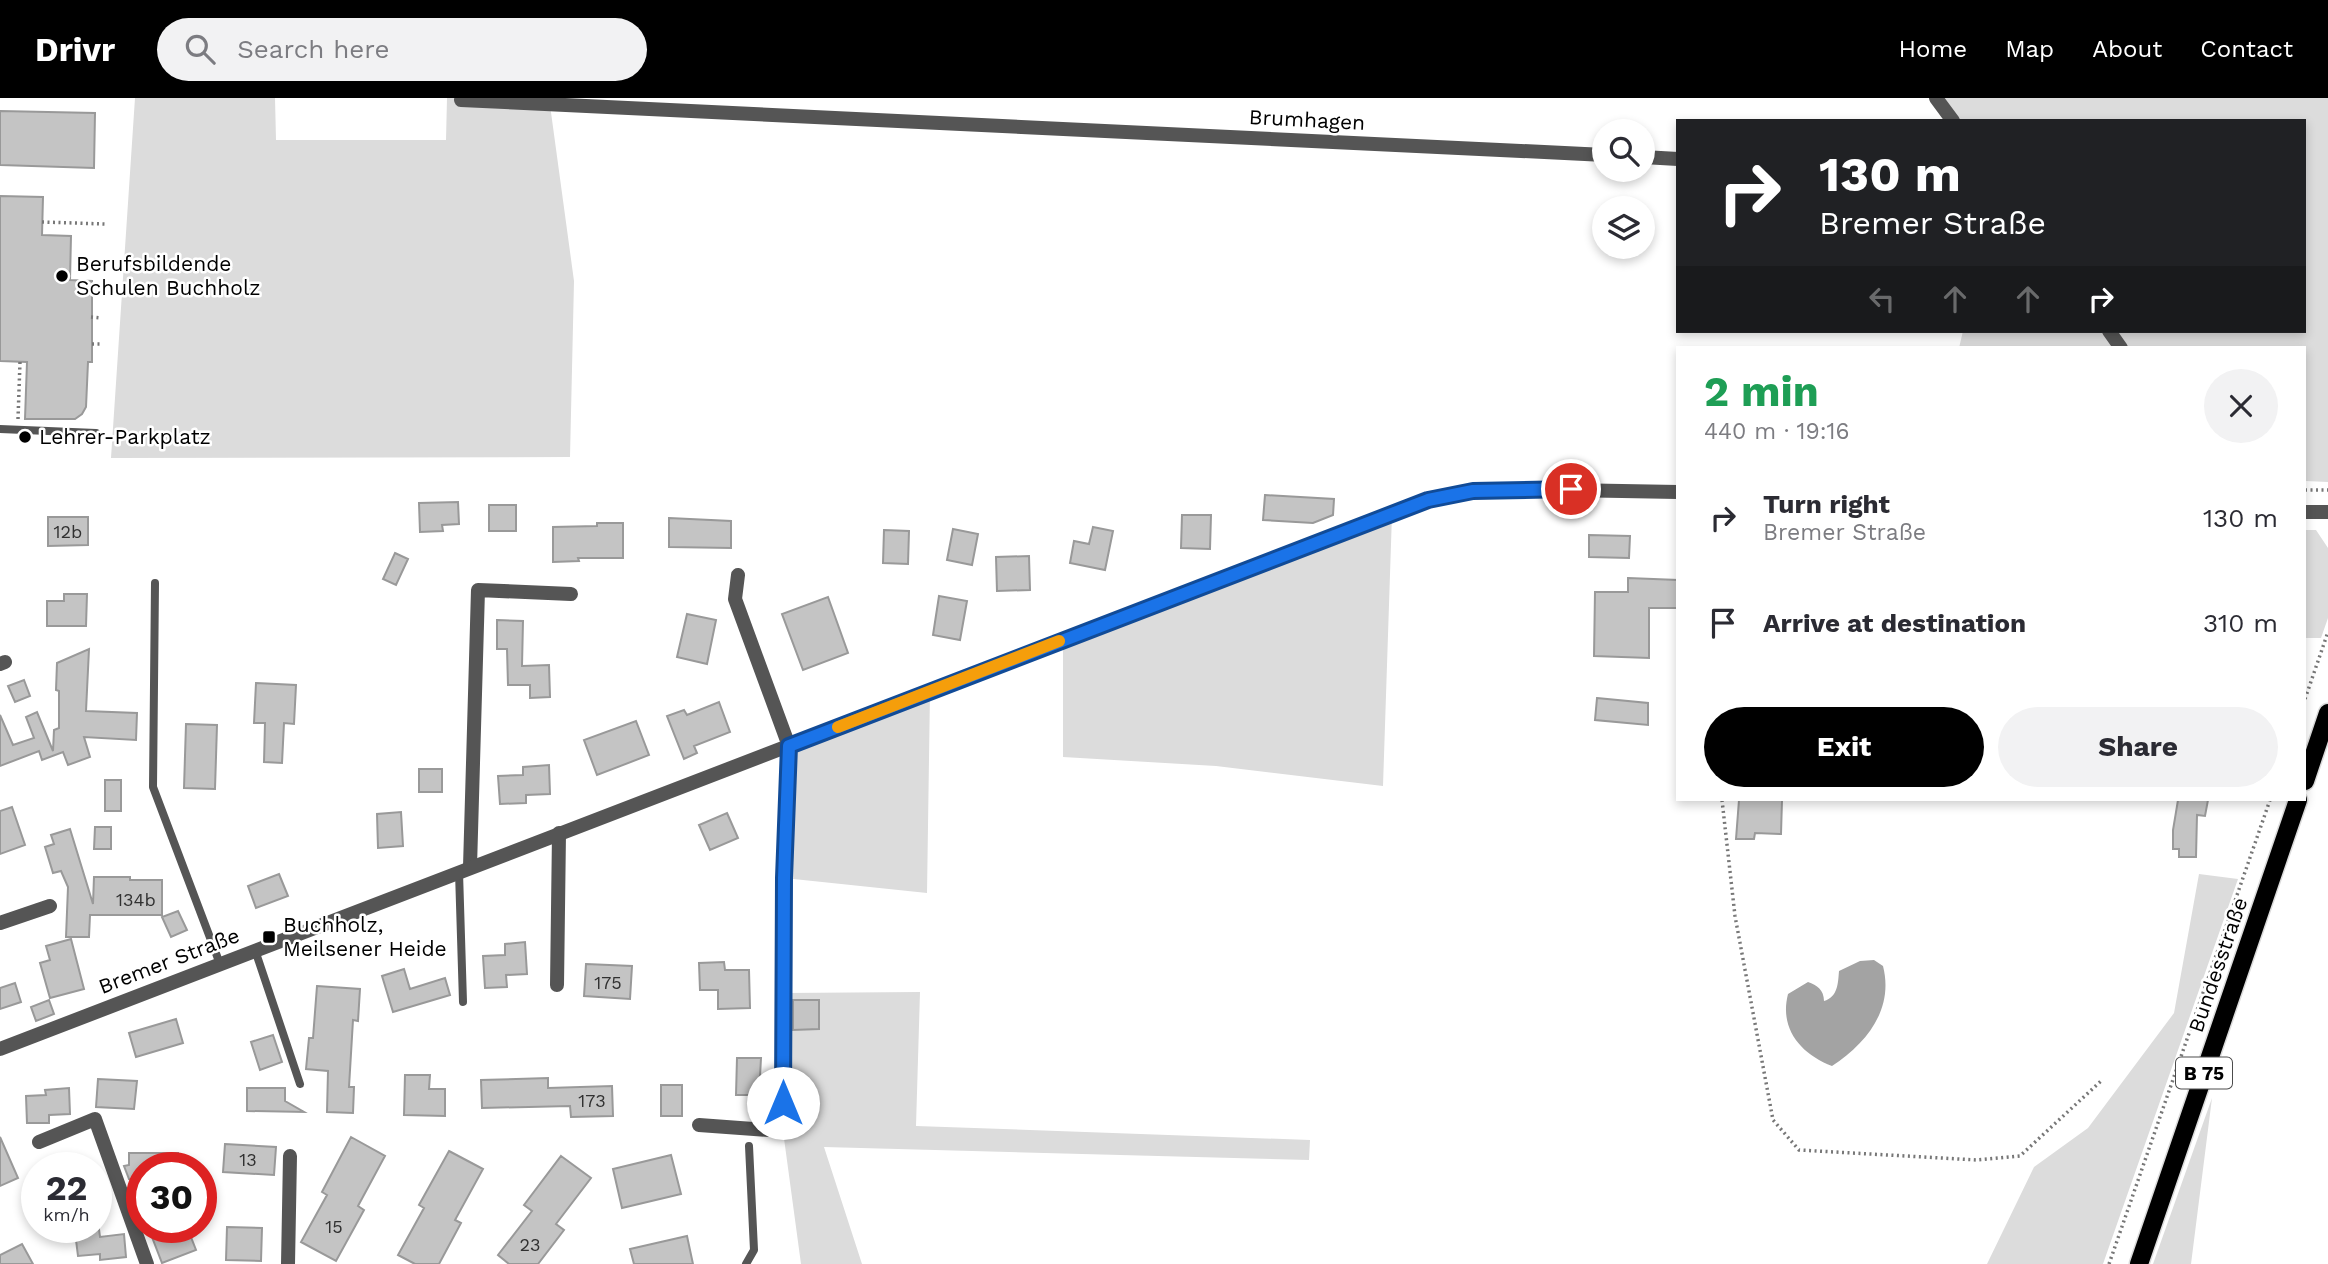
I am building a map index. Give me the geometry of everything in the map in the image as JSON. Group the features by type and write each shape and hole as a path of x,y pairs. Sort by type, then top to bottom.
{"main road":[{"path":"2306,778 2328,713"},
{"name":"Bundesstraße","path":"2139,1264 2298,801"}],"street":[{"path":"1936,98 1952,119"},
{"name":"Brumhagen","path":"461,100 1592,154"},
{"path":"1655,158 1676,159"},
{"name":"Bremer Straße","path":"0,1049 1428,500 1473,491 1515,489 1676,492"},
{"path":"699,1125 783,1131 784,878 789,746 735,599 738,575"},
{"path":"465,869 478,590 571,594"},
{"path":"557,985 559,833"},
{"path":"0,923 50,906"},
{"path":"39,1142 95,1118 147,1264"},
{"path":"288,1264 290,1156"}],"lane":[{"path":"0,429 96,433"},
{"path":"155,583 153,787 220,964"},
{"path":"463,1002 465,869"},
{"path":"255,950 300,1084"},
{"path":"746,1264 754,1250 749,1146"}],"path":[{"path":"42,222 105,224"},
{"path":"90,317 101,318"},
{"path":"92,344 100,344"},
{"path":"18,430 20,362"},
{"path":"2306,490 2328,490"},
{"path":"2306,696 2328,632"},
{"path":"1722,801 1735,916 1773,1120 1800,1150 1977,1160 2020,1156 2101,1081"},
{"path":"2109,1264 2270,801"}],"shaded area":[{"path":"135,98 275,98 276,140 446,140 447,98 487,98 550,105 574,281 570,457 111,458"},
{"path":"1936,98 2328,98 2328,482 2306,481 2306,346 1959,346 1963,333 2306,333 2306,119 1952,119"},
{"path":"1392,514 1383,786 1216,766 1063,757 1063,640"},
{"path":"2306,530 2316,530 2328,548 2328,618 2321,638 2306,638"},
{"path":"930,692 927,893 784,878 789,746"},
{"path":"2199,874 2238,879 2103,1264 1987,1264 2034,1167 2088,1128 2174,1013"},
{"path":"1874,960 1883,966 1885,982 1885,997 1875,1024 1856,1047 1832,1066 1821,1061 1802,1047 1790,1029 1786,1007 1788,994 1808,982 1819,988 1824,1001 1835,993 1839,971 1860,961"},
{"path":"920,992 916,1126 1310,1140 1309,1160 824,1147 862,1264 801,1264 783,1131 783,993"},
{"path":"2212,1098 2191,1264 2153,1264"}],"building":[{"path":"0,111 95,113 94,168 0,165"},
{"path":"0,196 43,197 42,235 71,236 70,280 92,281 92,362 88,362 86,407 75,419 25,419 27,362 0,361"},
{"path":"1265,495 1334,499 1333,515 1313,523 1263,520"},
{"path":"458,502 459,524 442,525 443,531 420,532 419,503"},
{"path":"489,505 516,505 516,531 489,531"},
{"path":"1182,515 1211,515 1210,549 1181,548"},
{"path":"48,517 88,517 88,545 48,546"},
{"path":"669,518 731,521 731,548 669,547"},
{"path":"597,523 623,523 623,558 578,558 579,561 553,562 553,527 597,526"},
{"path":"1093,527 1113,531 1105,570 1070,563 1074,541 1089,544"},
{"path":"953,529 978,534 972,565 947,560"},
{"path":"884,530 909,531 908,564 883,563"},
{"path":"1589,535 1630,536 1629,558 1589,557"},
{"path":"395,553 408,559 396,585 383,579"},
{"path":"1029,556 1030,590 997,591 996,557"},
{"path":"1628,578 1676,580 1676,608 1649,608 1649,658 1594,656 1595,592 1628,592"},
{"path":"64,594 87,594 86,626 47,626 47,601 64,601"},
{"path":"939,596 967,601 960,640 933,635"},
{"path":"828,597 848,653 803,670 782,614"},
{"path":"687,614 716,620 707,664 677,657"},
{"path":"497,620 523,621 522,666 549,665 550,697 530,698 530,685 508,685 507,649 497,649"},
{"path":"89,649 86,711 137,713 136,740 84,737 90,757 68,765 63,752 42,760 39,751 0,766 0,715 13,745 34,738 26,717 37,712 53,751 54,730 59,728 57,663"},
{"path":"24,680 30,696 15,702 8,686"},
{"path":"256,683 296,685 294,724 284,723 282,763 264,762 265,723 254,723"},
{"path":"1597,698 1648,703 1648,725 1595,720"},
{"path":"719,702 730,732 694,746 697,753 684,759 667,716 684,710 687,715"},
{"path":"636,721 649,755 597,775 584,740"},
{"path":"186,724 217,725 215,789 184,788"},
{"path":"549,765 550,794 526,795 526,803 500,804 498,776 523,775 523,767"},
{"path":"419,769 442,769 442,792 419,792"},
{"path":"105,780 121,780 121,811 105,811"},
{"path":"1739,801 1782,801 1781,834 1755,833 1754,839 1736,839"},
{"path":"2178,801 2208,801 2205,816 2197,815 2196,857 2179,857 2179,849 2173,849"},
{"path":"12,807 25,845 0,854 0,811"},
{"path":"401,812 403,846 378,848 377,814"},
{"path":"727,813 738,838 710,850 699,825"},
{"path":"95,827 111,827 111,849 94,849"},
{"path":"70,829 93,904 94,877 162,880 162,915 90,915 89,937 66,937 68,887 61,871 53,873 45,847 54,844 51,835"},
{"path":"279,874 288,896 256,908 248,886"},
{"path":"178,911 187,930 171,937 162,917"},
{"path":"71,939 84,989 50,998 40,963 50,960 46,946"},
{"path":"525,942 527,974 506,975 507,987 485,988 483,956 505,955 505,944"},
{"path":"724,962 725,970 749,970 750,1008 718,1009 718,990 700,990 699,963"},
{"path":"586,964 632,966 630,999 584,996"},
{"path":"404,969 410,989 445,978 450,995 393,1012 382,976"},
{"path":"15,983 21,1002 0,1009 0,988"},
{"path":"317,986 360,989 358,1021 353,1020 349,1087 354,1087 353,1113 327,1112 328,1071 306,1069 309,1038 313,1038"},
{"path":"49,1000 54,1014 36,1021 31,1007"},
{"path":"793,1000 819,1000 819,1029 793,1030"},
{"path":"176,1019 183,1043 136,1057 129,1033"},
{"path":"273,1035 282,1062 260,1070 251,1042"},
{"path":"737,1058 761,1058 759,1095 736,1095"},
{"path":"405,1075 430,1075 429,1089 445,1089 445,1116 404,1115"},
{"path":"548,1078 548,1088 612,1086 613,1116 571,1117 570,1106 482,1108 481,1080"},
{"path":"98,1079 137,1081 134,1109 96,1107"},
{"path":"661,1085 682,1085 682,1116 661,1116"},
{"path":"69,1088 70,1114 49,1115 49,1123 27,1123 26,1096 46,1095 45,1090"},
{"path":"247,1088 285,1088 285,1101 304,1112 247,1111"},
{"path":"0,1137 18,1178 0,1186"},
{"path":"351,1137 385,1156 358,1206 364,1210 336,1261 301,1242 327,1195 322,1192"},
{"path":"225,1144 276,1147 274,1175 223,1172"},
{"path":"449,1151 483,1169 455,1220 461,1223 439,1264 415,1264 398,1255 424,1208 419,1205"},
{"path":"671,1155 681,1194 622,1208 613,1169"},
{"path":"561,1156 591,1178 556,1224 564,1230 538,1264 509,1264 498,1255 532,1211 524,1205"},
{"path":"227,1227 262,1228 261,1261 226,1260"},
{"path":"124,1234 126,1257 100,1260 100,1254 78,1256 76,1243 112,1243 112,1236"},
{"path":"687,1236 693,1264 634,1264 630,1249"},
{"path":"154,1243 193,1243 196,1250 162,1263"},
{"path":"22,1244 33,1264 0,1264 0,1255"}],"slow traffic":[{"path":"838,727 1059,641"}],"place":[{"name":"Berufsbildende Schulen Buchholz","path":"62,276"},
{"name":"Lehrer-Parkplatz","path":"25,437"},
{"name":"Buchholz, Meilsener Heide","path":"269,937"}],"route":[{"path":"783,1103 784,878 789,746 1428,500 1473,491 1571,489"}]}
